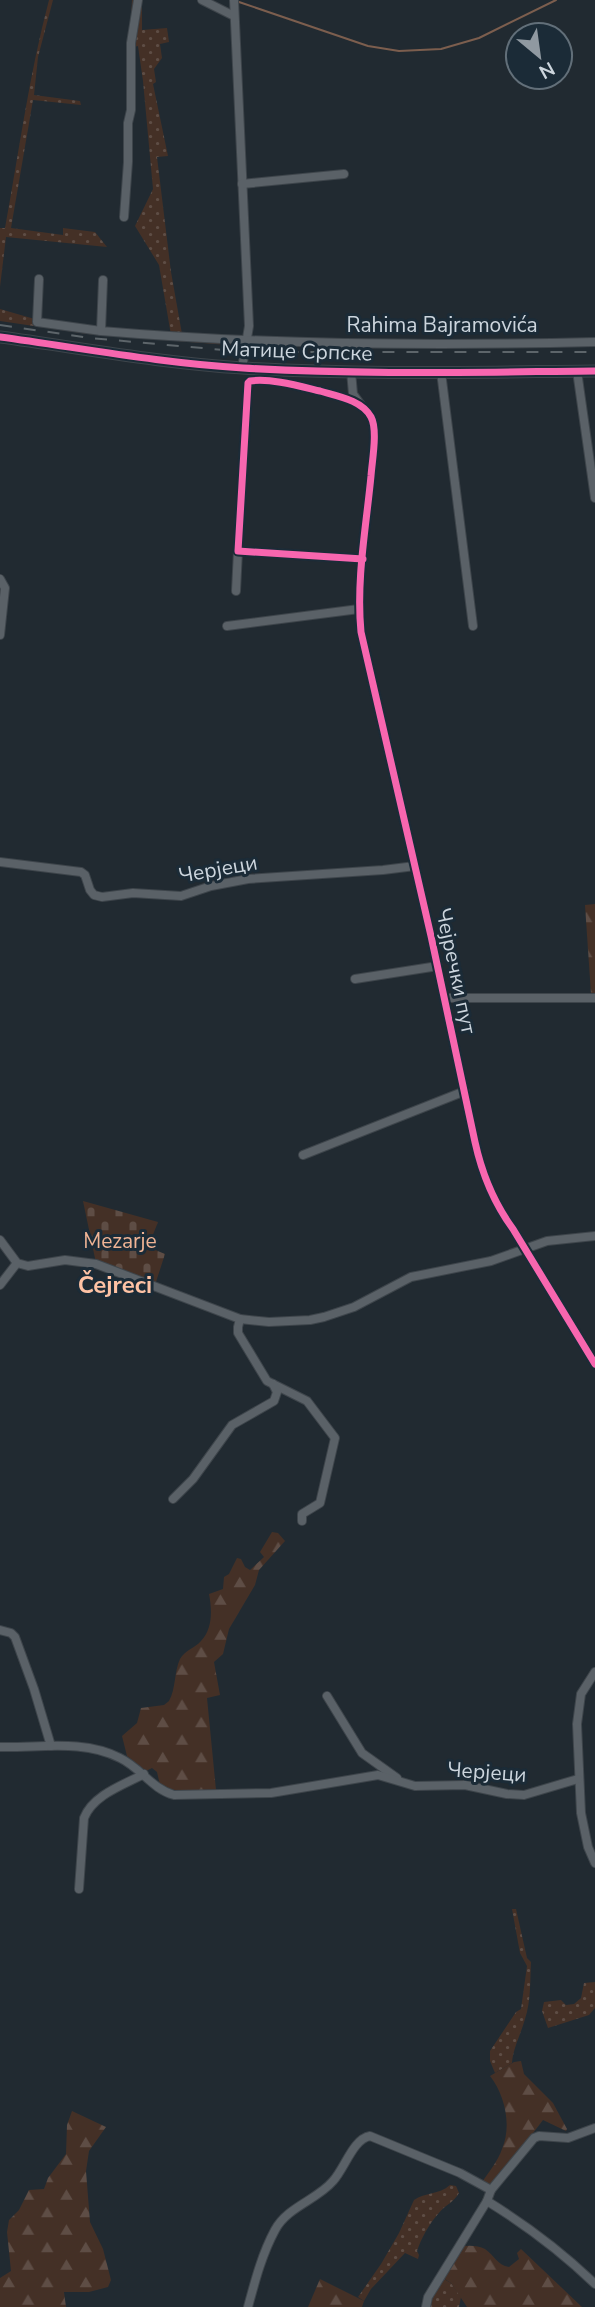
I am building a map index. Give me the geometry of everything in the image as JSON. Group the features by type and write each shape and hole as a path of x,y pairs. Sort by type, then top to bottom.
{"main road":[{"name":"Матице Српске","path":"0,337 148,359 242,368 441,372 595,371"}],"street":[{"path":"124,217 128,123 131,110 131,43 138,0"},
{"path":"202,0 234,16"},
{"path":"234,0 248,288 247,342 242,368"},
{"path":"242,184 344,174"},
{"name":"Rahima Bajramovića","path":"39,279 37,322 100,331 247,342 324,344 595,342"},
{"path":"100,331 103,280"},
{"name":"Чејречки пут","path":"351,371 353,394 371,418 373,425 359,609 363,648 438,966 483,1172 502,1215 595,1364"},
{"path":"577,371 595,498"},
{"path":"441,372 473,625"},
{"path":"236,591 248,383 253,380 266,381 312,389 361,405"},
{"path":"238,551 363,559"},
{"path":"0,579 5,588 0,635"},
{"path":"227,626 359,609"},
{"name":"Черјеци","path":"0,862 81,872 94,895 102,897 133,893 181,896 211,886 248,879 415,866"},
{"path":"355,979 438,966"},
{"path":"445,998 595,998"},
{"path":"303,1156 465,1091"},
{"path":"0,1240 17,1263 27,1266 65,1260 96,1264 240,1319 252,1322 289,1322 324,1317 354,1307 411,1278 491,1261 547,1241 595,1236"},
{"path":"0,1285 17,1263"},
{"path":"240,1319 237,1327 242,1341 261,1373 273,1384 307,1401 335,1438 320,1503 302,1514 302,1521"},
{"path":"173,1499 194,1479 232,1425 274,1401 277,1392 273,1384"},
{"path":"0,1630 15,1637 51,1746"},
{"path":"595,1672 584,1687 578,1705 578,1779 586,1838 595,1863"},
{"path":"327,1696 362,1753 405,1784"},
{"name":"Черјеци","path":"0,1747 97,1749 122,1758 161,1791 174,1796 271,1793 370,1775 384,1776 422,1787 465,1785 524,1795 578,1779"},
{"path":"79,1889 84,1818 88,1808 144,1774"},
{"path":"426,2307 428,2297 487,2201 491,2190 534,2138 568,2138 595,2128"},
{"path":"248,2307 276,2227 290,2213 334,2181 365,2137 379,2139 460,2173 491,2190"},
{"path":"487,2201 522,2223 571,2261 595,2284"}],"green space":[{"path":"49,0 53,0 38,57 34,95 80,101 81,105 33,100 11,228 63,235 63,228 95,232 107,247 6,237 0,287 0,228 5,228 30,85"},
{"path":"132,0 142,0 142,30 167,28 169,42 160,44 162,58 154,69 156,82 153,84 168,156 157,157 171,272 182,334 171,335 159,265 135,226 153,189 138,46 134,47 130,31"},
{"path":"0,309 38,320 37,323 240,341 240,346 88,334 0,321"},
{"path":"595,904 595,994 591,994 585,905"},
{"name":"Mezarje","path":"83,1201 158,1222 148,1247 165,1254 155,1285 96,1263"},
{"path":"272,1532 278,1533 285,1541 259,1570 255,1585 229,1629 223,1654 214,1662 220,1695 207,1698 216,1790 180,1791 167,1788 160,1785 157,1772 152,1768 146,1771 127,1756 122,1736 137,1723 141,1708 164,1705 169,1701 180,1659 201,1641 208,1631 211,1612 209,1594 223,1589 224,1577 229,1574 237,1558 250,1570 264,1557 260,1552"},
{"path":"512,1909 516,1909 527,1958 531,1962 529,1998 512,2063 495,2073 490,2061 490,2051 516,2012 521,2009 527,1966 520,1953"},
{"path":"595,1982 595,2008 589,2015 548,2028 542,2011 544,2002 561,2000 566,2005 574,2004 581,1998 584,1983"},
{"path":"521,2061 524,2074 553,2103 567,2129 566,2131 543,2120 491,2188 482,2182 500,2153 505,2140 507,2121 500,2092 490,2076 514,2062"},
{"path":"72,2111 106,2127 89,2151 86,2171 90,2222 103,2249 111,2280 108,2287 89,2292 64,2292 66,2307 0,2307 0,2278 11,2271 7,2232 9,2220 19,2210 29,2190 44,2189 48,2178 66,2154 67,2125"},
{"path":"450,2185 456,2186 459,2193 428,2227 417,2251 418,2259 405,2253 371,2289 364,2301 358,2297 399,2233 414,2200"},
{"path":"454,2247 481,2247 501,2264 509,2267 519,2259 517,2253 521,2249 582,2307 467,2307 451,2283 437,2274"},
{"path":"442,2278 451,2283 461,2297 459,2307 429,2307 430,2298"},
{"path":"320,2279 364,2301 362,2307 308,2307"}],"waterway":[{"path":"239,2 368,46 399,51 441,49 479,38 556,0"}],"railway":[{"path":"0,325 90,338 246,352 595,352"}],"cycle path":[{"path":"0,337 151,359 243,368 375,372 595,371"},
{"path":"363,559 238,551 250,381 285,383 341,397 362,406 371,417 374,446 362,554 361,574 360,612 361,632 475,1142 494,1198 595,1364"}],"district":[{"name":"Čejreci","path":"115,1285"}]}
